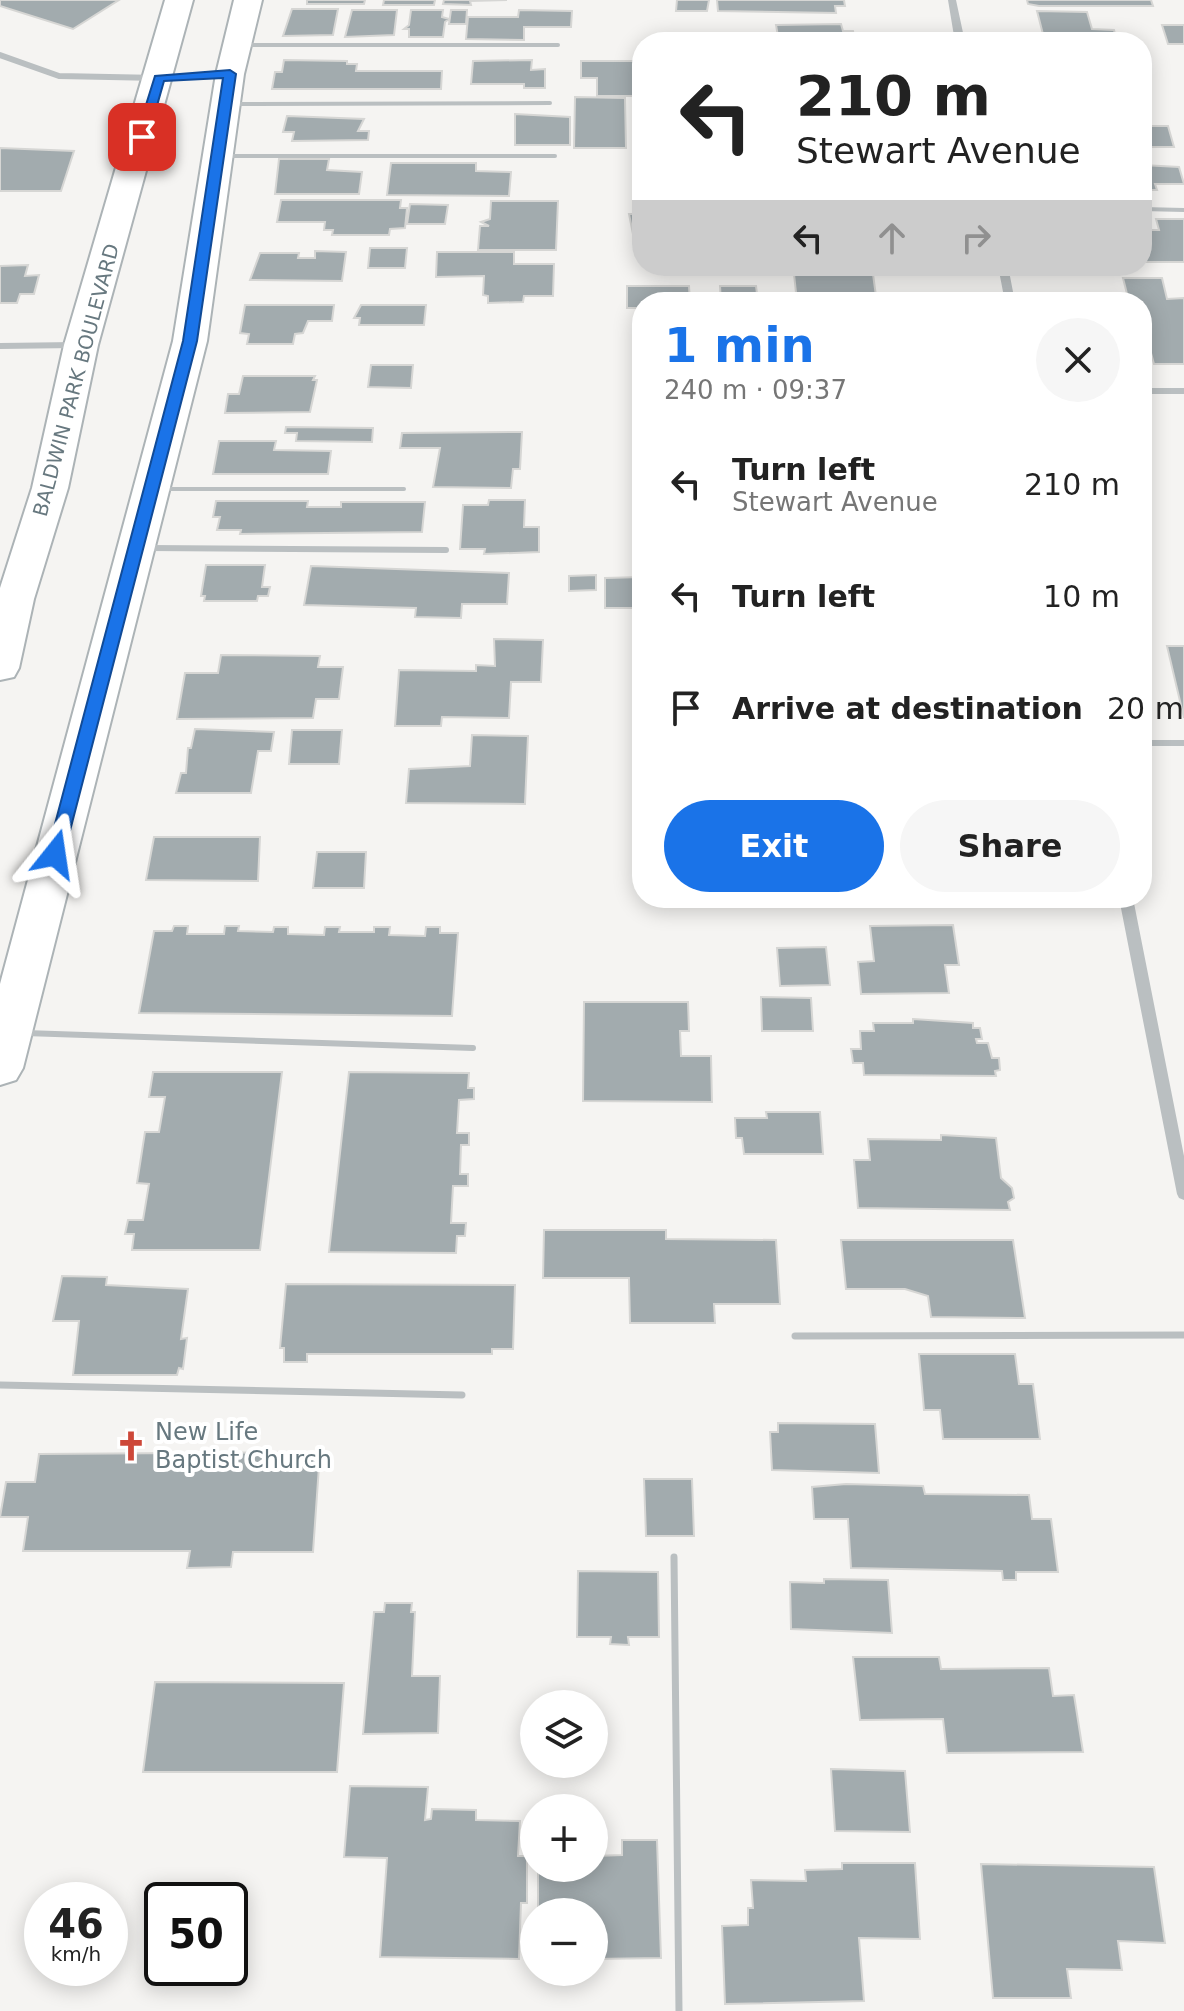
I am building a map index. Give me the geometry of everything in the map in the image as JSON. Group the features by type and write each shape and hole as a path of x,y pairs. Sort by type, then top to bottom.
{"main road":[{"name":"BALDWIN PARK BOULEVARD","path":"0,668 15,599 50,488 81,345 179,0"},
{"path":"3,1044 190,341 230,74 248,0"}],"street":[{"path":"952,0 958,32"},
{"path":"0,55 59,76 159,78 230,74"},
{"path":"0,346 81,345"},
{"path":"1152,391 1184,391"},
{"path":"1128,908 1184,1194"}],"lane":[{"path":"237,45 558,45"},
{"path":"225,104 550,103"},
{"path":"217,156 555,156"},
{"path":"1152,209 1184,210"},
{"path":"151,489 404,489"},
{"path":"135,548 446,550"},
{"path":"1152,743 1184,743"},
{"path":"3,1044 473,1048"},
{"path":"795,1336 1184,1335"},
{"path":"0,1385 462,1395"},
{"path":"674,1557 679,2011"}],"building":[{"path":"0,0 119,0 73,29 0,6"},
{"path":"307,0 365,0 364,4 307,4"},
{"path":"384,0 435,0 434,5 383,5"},
{"path":"444,0 507,0 470,1 471,5 443,4"},
{"path":"677,0 709,0 707,11 676,11"},
{"path":"717,0 844,0 845,6 835,6 836,13 718,11"},
{"path":"1027,0 1151,0 1153,6 1039,6 1028,4"},
{"path":"292,9 338,9 333,35 283,36"},
{"path":"352,10 397,10 394,35 345,37"},
{"path":"411,10 443,10 442,17 449,19 445,22 443,37 409,37 409,29 404,29 409,25"},
{"path":"451,10 467,10 466,24 449,24"},
{"path":"519,10 572,11 571,27 524,27 524,40 466,39 468,17 518,17"},
{"path":"1037,11 1087,12 1092,29 1114,32 1042,32"},
{"path":"841,24 843,31 853,32 777,32 776,25"},
{"path":"1162,25 1184,25 1184,44 1168,44"},
{"path":"284,60 347,61 347,64 357,64 356,71 442,71 441,89 272,89 275,72 282,72"},
{"path":"532,60 531,70 545,69 545,88 524,88 524,84 471,84 473,61"},
{"path":"581,61 632,61 632,96 597,96 597,78 581,78"},
{"path":"575,97 625,98 626,148 574,148"},
{"path":"515,114 570,117 570,145 515,145"},
{"path":"287,116 364,119 358,131 369,131 368,140 292,141 294,132 283,132"},
{"path":"1152,126 1168,126 1174,147 1152,147"},
{"path":"0,148 74,151 61,191 0,191"},
{"path":"279,159 329,159 327,170 362,172 359,194 275,194"},
{"path":"391,163 476,163 476,171 511,172 509,196 387,195"},
{"path":"1152,166 1179,167 1184,184 1155,184 1157,190 1152,190"},
{"path":"281,200 401,200 400,208 407,208 405,228 390,229 389,235 332,235 333,230 324,230 325,222 277,222"},
{"path":"491,201 558,201 556,250 478,250 480,226 489,226 481,222 490,219"},
{"path":"410,204 448,205 445,224 407,224"},
{"path":"1156,219 1184,219 1184,262 1152,262 1152,230 1159,230"},
{"path":"370,248 407,248 405,268 368,268"},
{"path":"315,251 346,252 342,281 250,280 260,253 299,253 298,258 315,258"},
{"path":"437,252 514,252 514,264 554,264 553,296 524,296 523,302 488,303 488,296 483,295 484,276 436,277"},
{"path":"28,265 25,276 39,275 34,294 20,294 17,303 0,303 0,266"},
{"path":"794,276 873,276 875,292 796,292"},
{"path":"1123,278 1162,278 1167,299 1184,298 1184,364 1154,364 1152,292 1126,292"},
{"path":"627,286 689,286 689,292 632,292 632,308 627,308"},
{"path":"720,286 756,286 757,292 720,292"},
{"path":"245,305 334,305 332,321 308,321 303,333 295,334 293,344 247,344 249,334 240,333"},
{"path":"361,305 426,305 424,325 359,325 360,318 354,318"},
{"path":"371,365 413,365 411,388 368,387"},
{"path":"243,376 315,376 313,380 317,380 310,412 225,413 228,394 239,394"},
{"path":"286,427 373,428 372,442 296,441 297,433 285,433"},
{"path":"522,432 520,469 513,469 511,488 433,487 440,448 400,448 402,433"},
{"path":"219,441 276,441 274,450 331,451 328,474 213,474"},
{"path":"489,500 525,500 524,527 539,527 539,552 484,554 485,549 460,549 463,505 488,505"},
{"path":"216,501 308,501 307,507 341,507 341,502 425,502 422,532 240,534 241,530 217,530 220,517 213,517"},
{"path":"206,565 265,565 262,587 270,587 268,596 258,596 257,601 204,601 205,596 201,596"},
{"path":"311,566 509,573 507,604 462,604 461,618 415,617 416,608 304,605"},
{"path":"596,575 596,590 569,591 569,576"},
{"path":"632,577 632,608 605,608 605,578"},
{"path":"494,639 543,640 541,682 511,682 509,718 442,717 441,726 395,726 399,670 476,671 476,665 495,666"},
{"path":"1167,646 1184,646 1184,718"},
{"path":"221,655 320,656 318,667 343,667 339,699 316,699 313,718 177,719 185,673 218,673"},
{"path":"195,729 274,732 271,751 258,751 251,793 176,793 181,773 186,773 188,748 191,748"},
{"path":"292,730 342,730 339,764 289,764"},
{"path":"472,735 528,736 525,804 406,803 409,769 470,766"},
{"path":"154,837 260,837 258,881 146,880"},
{"path":"317,852 366,852 364,888 313,888"},
{"path":"953,925 959,965 945,965 949,993 861,994 858,962 874,961 870,926"},
{"path":"174,926 188,926 187,934 224,934 225,926 239,926 238,931 273,932 274,927 288,927 288,934 324,935 325,927 340,927 339,932 374,932 374,927 390,927 389,935 425,936 426,927 440,927 440,933 458,933 452,1016 139,1013 154,931 172,931"},
{"path":"826,947 830,985 780,986 777,948"},
{"path":"761,997 811,998 813,1031 762,1031"},
{"path":"584,1002 688,1002 689,1031 680,1031 681,1056 711,1056 712,1102 583,1101"},
{"path":"913,1019 973,1023 973,1028 980,1028 982,1039 976,1039 977,1043 988,1043 992,1058 999,1058 1000,1070 995,1071 996,1076 864,1075 863,1063 853,1063 851,1049 861,1049 860,1031 874,1031 873,1023 913,1023"},
{"path":"153,1072 282,1072 260,1250 132,1250 134,1234 125,1234 128,1220 143,1220 149,1184 137,1183 145,1132 159,1132 165,1097 149,1097"},
{"path":"349,1072 469,1073 468,1088 474,1088 474,1099 459,1100 457,1133 469,1133 469,1145 461,1145 460,1174 468,1174 468,1186 453,1186 451,1223 466,1223 465,1236 457,1236 456,1253 329,1252"},
{"path":"766,1112 820,1112 823,1154 744,1154 742,1138 736,1138 735,1118 767,1118"},
{"path":"941,1135 996,1138 1001,1178 1012,1188 1014,1198 1008,1202 1010,1210 858,1208 854,1160 870,1160 868,1139 941,1140"},
{"path":"544,1230 666,1230 666,1239 776,1240 780,1304 714,1304 715,1323 630,1323 629,1278 543,1278"},
{"path":"841,1240 1013,1240 1025,1318 931,1317 928,1296 905,1289 846,1289"},
{"path":"62,1276 107,1277 106,1285 188,1289 181,1339 187,1338 183,1369 179,1368 177,1375 73,1375 79,1321 53,1321"},
{"path":"286,1284 515,1285 513,1349 492,1349 492,1354 307,1354 307,1362 284,1362 284,1348 280,1348"},
{"path":"919,1354 1015,1354 1019,1384 1033,1384 1040,1439 943,1439 940,1410 924,1410"},
{"path":"778,1423 875,1424 879,1473 772,1470 770,1432 778,1432"},
{"path":"320,1452 313,1552 233,1552 231,1567 187,1568 190,1551 23,1551 28,1517 0,1517 6,1482 35,1482 39,1454"},
{"path":"644,1479 692,1479 694,1536 646,1536"},
{"path":"846,1484 923,1486 925,1494 1029,1495 1032,1519 1051,1519 1058,1572 1016,1572 1016,1580 1003,1580 1002,1571 851,1568 848,1519 814,1519 812,1487"},
{"path":"578,1571 658,1572 659,1637 628,1637 629,1645 610,1644 611,1637 577,1637"},
{"path":"824,1579 888,1580 892,1633 791,1629 790,1582 824,1583"},
{"path":"385,1603 412,1603 411,1612 415,1612 412,1676 440,1676 438,1733 363,1734 374,1612 384,1612"},
{"path":"853,1657 939,1657 941,1669 1049,1668 1053,1696 1074,1695 1083,1752 947,1753 943,1719 860,1720"},
{"path":"155,1682 344,1683 337,1772 143,1772"},
{"path":"831,1769 905,1771 910,1832 835,1831"},
{"path":"350,1786 428,1787 425,1820 431,1819 432,1809 476,1810 476,1820 520,1821 520,1882 527,1882 527,1898 520,1898 519,1959 380,1957 387,1858 344,1857"},
{"path":"622,1840 657,1840 661,1958 608,1959 608,1898 538,1898 538,1882 608,1882 608,1856 622,1855"},
{"path":"842,1863 915,1863 920,1939 859,1938 864,2001 725,2004 722,1926 748,1925 748,1908 753,1908 751,1880 806,1881 805,1870 842,1869"},
{"path":"981,1864 1154,1867 1165,1943 1118,1941 1122,1970 1067,1969 1071,1998 993,1998"}],"place":[{"name":"New Life Baptist Church","path":"131,1446"}],"route":[{"path":"55,854 190,341 230,74 159,78 142,137"}]}
